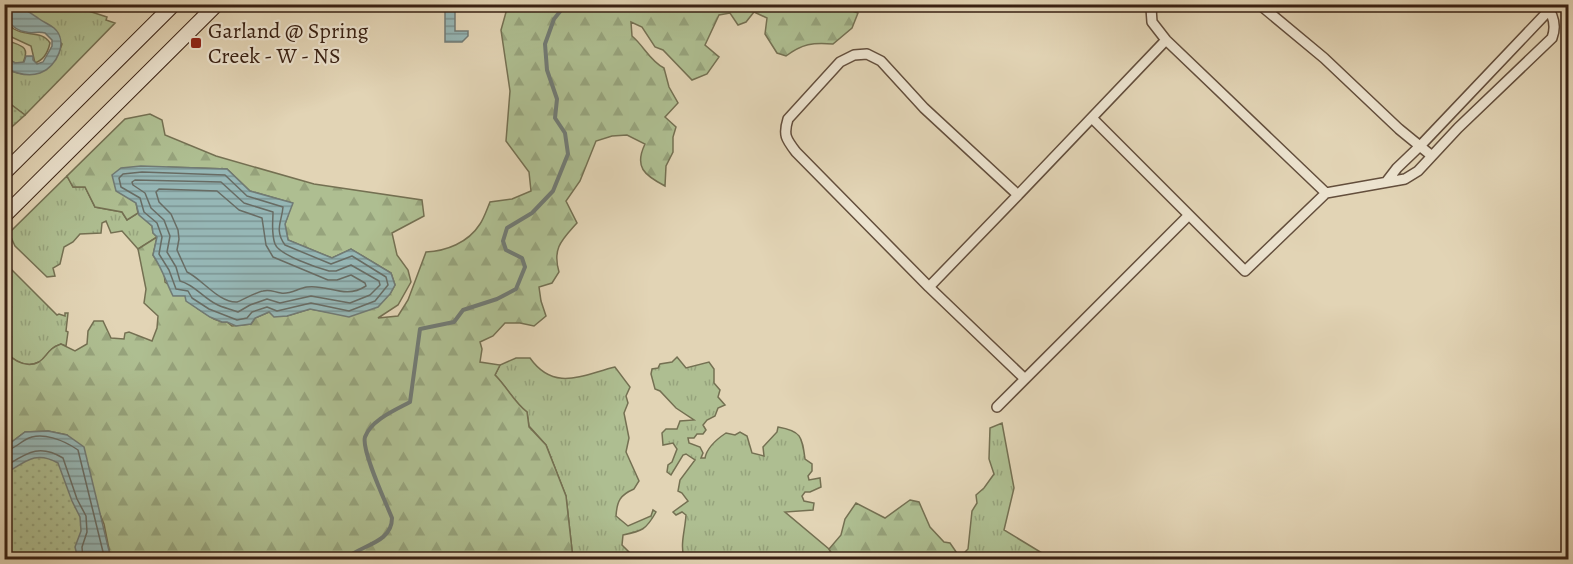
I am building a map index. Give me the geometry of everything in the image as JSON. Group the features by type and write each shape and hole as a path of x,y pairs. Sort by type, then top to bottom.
{"main road":[{"path":"4,173 174,4"},
{"path":"4,216 218,4"}],"street":[{"path":"1153,4 1152,22 1166,40 1326,193"},
{"path":"1259,4 1324,58 1399,129 1432,156"},
{"path":"1092,118 1245,271 1326,193 1405,179 1419,171 1552,38 1553,6"},
{"path":"1387,181 1553,6"},
{"path":"929,287 1166,40"},
{"path":"1018,195 924,108 881,61 867,54 854,55 840,62 788,118 786,140 796,152 929,287 1025,379"},
{"path":"997,407 1189,215"}],"green space":[{"path":"60,4 107,17 106,20 115,23 25,115 5,100 4,68 23,74 40,72 53,62 62,44 26,9 13,5"},
{"path":"832,4 858,13 852,28 833,44 808,45 786,56 777,53 765,34 767,18 754,12 746,22 738,25 730,13 719,15 705,45 719,57 707,74 692,80 663,50 655,47 642,27 631,22 632,36 664,68 669,87 678,103 665,117 676,127 673,152 666,166 665,186 643,170 641,159 645,144 627,135 612,136 596,141 580,181 566,201 577,223 558,250 559,272 552,283 539,287 546,316 534,326 505,323 493,336 480,342 482,349 480,362 500,365 495,375 527,412 529,427 546,445 566,496 573,559 111,559 104,524 67,435 48,431 25,432 5,447 4,351 25,364 34,364 61,344 75,351 87,344 88,331 94,321 103,321 111,338 124,339 125,333 129,332 152,341 157,328 158,316 144,303 146,289 138,249 157,237 153,255 164,272 165,282 185,296 198,309 232,326 251,324 255,318 269,312 287,316 310,309 339,314 390,294 395,285 391,273 351,249 332,258 288,240 285,224 292,203 250,191 227,169 168,167 136,203 138,213 127,220 122,212 95,207 85,187 73,187 67,176 125,119 150,114 162,120 165,135 216,156 314,184 422,200 424,216 392,233 397,255 408,270 411,282 398,305 378,318 398,316 408,300 426,252 449,248 463,241 475,231 490,202 512,199 531,191 529,172 506,141 510,91 501,30 508,5"},
{"path":"5,18 13,28 19,31 47,39 50,43 41,60 35,63 31,46 5,34"},
{"path":"5,39 24,48 26,52 23,63 15,63 5,57"},
{"path":"5,100 25,115 5,133"},
{"path":"67,176 73,187 85,187 95,207 122,212 127,220 138,213 152,226 153,233 157,237 138,249 122,231 111,233 106,221 102,223 101,233 80,234 64,247 60,264 53,268 55,276 47,277 15,246 9,233"},
{"path":"4,262 57,315 65,316 65,313 68,313 66,346 61,344 56,346 42,360 34,364 20,362 5,351"},
{"path":"677,357 686,368 709,362 714,369 714,383 720,390 718,397 725,405 718,408 715,416 703,425 706,430 703,434 688,438 689,443 700,447 703,453 701,458 705,458 710,447 726,433 735,435 740,432 747,436 752,453 764,456 763,447 777,432 778,427 792,430 799,436 805,459 812,464 809,480 820,478 821,487 805,492 802,496 804,501 814,503 813,510 785,512 829,549 835,559 684,559 686,515 682,512 676,515 673,512 688,501 678,491 680,480 695,460 686,454 683,455 671,475 667,472 668,465 672,462 677,449 673,443 663,445 662,433 666,429 677,429 680,421 694,420 676,408 660,391 655,389 651,374 652,369 658,368 660,364 672,362"},
{"path":"516,358 530,358 549,375 559,378 580,377 615,367 630,387 626,396 628,403 624,413 629,438 626,452 639,481 634,489 620,499 616,516 628,526 651,516 653,510 656,512 643,529 623,535 622,545 636,559 573,559 566,496 546,445 529,426 527,412 495,375 500,365"},
{"path":"1002,423 1014,488 1004,530 1052,559 966,559 963,554 968,549 972,511 977,503 976,495 994,474 989,459 990,428"},
{"path":"41,439 75,474 86,559 5,559 4,464"},
{"path":"910,500 919,502 930,527 944,542 950,543 961,559 835,559 829,549 841,535 845,519 856,503 885,518"}],"water":[{"path":"5,4 23,8 58,33 61,40 59,53 56,60 46,70 36,74 27,74 5,68 5,57 15,63 24,62 26,56 33,56 37,64 43,62 52,46 52,40 45,33 28,33 12,26 7,18"},
{"path":"445,6 455,7 455,31 468,31 468,36 462,42 445,42"},
{"path":"141,166 227,169 250,191 293,203 285,224 288,240 332,258 351,249 391,273 395,285 378,307 349,317 310,309 287,316 274,317 269,312 255,318 251,324 236,326 210,317 186,301 185,296 173,296 153,255 157,237 153,233 152,226 139,215 136,203 116,191 112,175 121,168"},
{"path":"48,431 67,435 84,447 111,559 78,559 75,547 81,531 80,517 58,463 43,458 30,459 5,474 5,447 25,432"}],"waterway":[{"path":"344,560 381,539 391,527 392,518 370,464 365,437 372,425 410,402 420,329 454,322 463,310 497,299 516,289 525,267 522,258 506,250 503,241 507,228 532,213 553,191 568,154 565,133 555,118 557,99 547,70 545,44 554,19 566,4"}],"place":[{"name":"Garland @ Spring Creek - W - NS","path":"196,43"}]}
